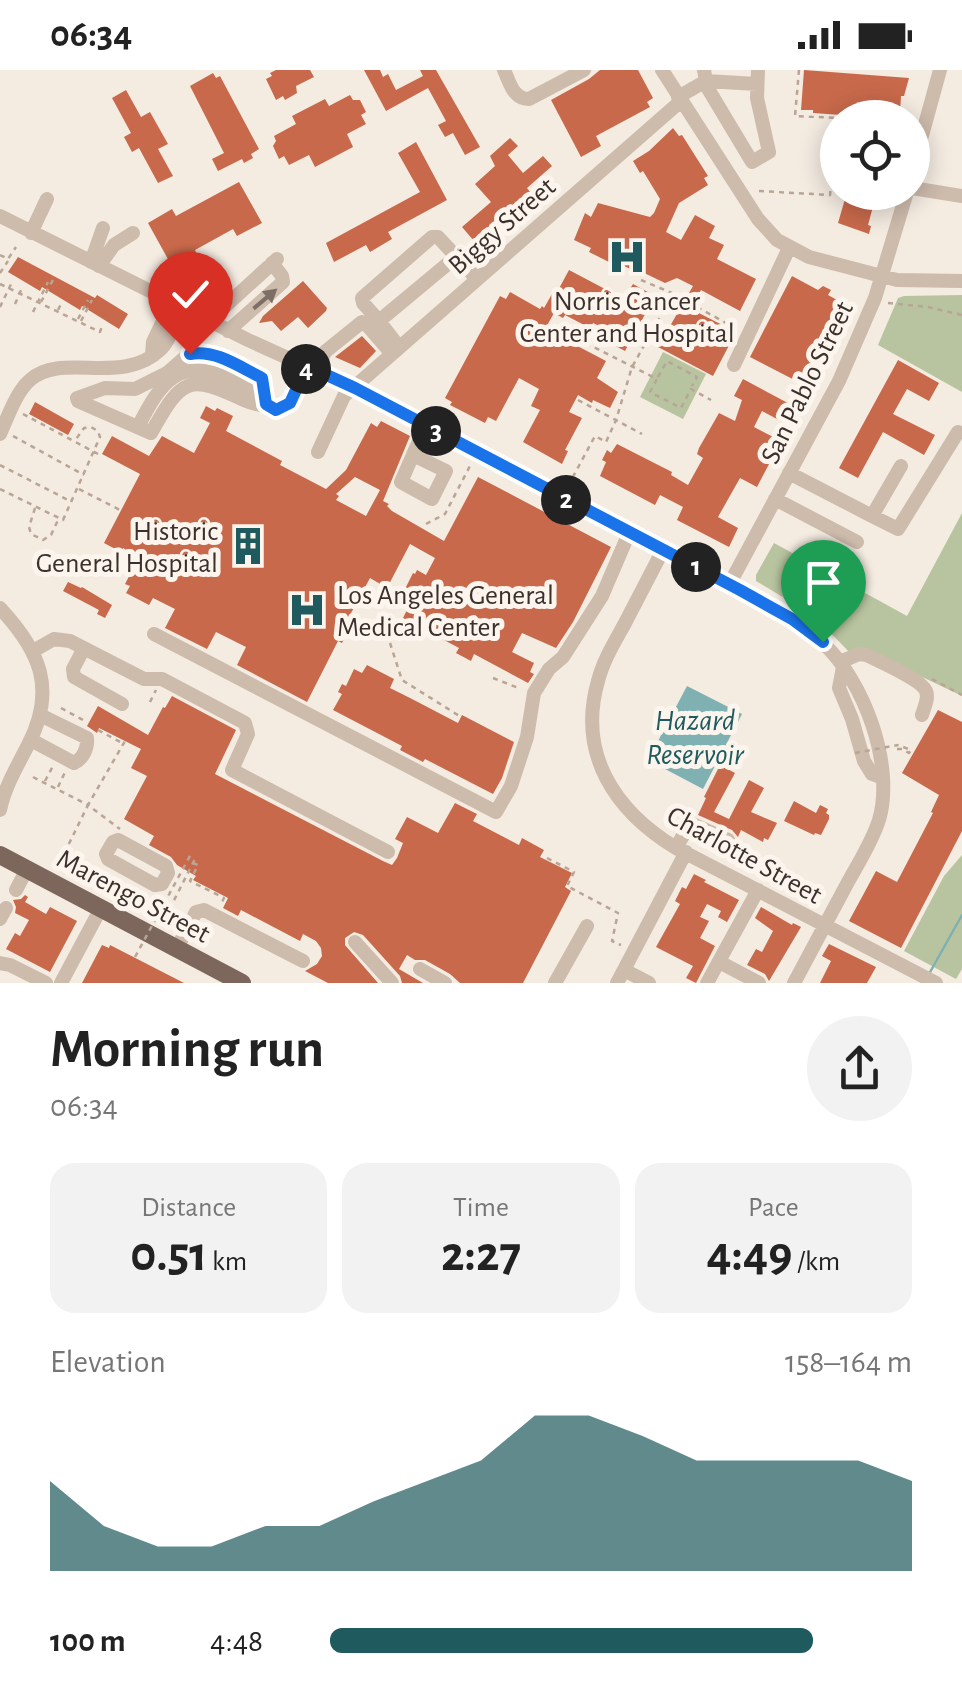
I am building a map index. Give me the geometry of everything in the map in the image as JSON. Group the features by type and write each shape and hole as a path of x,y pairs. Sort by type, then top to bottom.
{"main road":[{"name":"Marengo Street","path":"0,856 177,948 222,978 242,983"}],"street":[{"path":"504,70 519,98 529,99 584,70"},
{"path":"662,70 758,219 789,248 880,278 962,281"},
{"path":"930,106 940,70"},
{"path":"705,76 757,77 769,152 752,162 707,87 705,76"},
{"name":"Biggy Street","path":"318,452 344,396 705,76"},
{"path":"930,191 962,196"},
{"path":"32,233 48,199"},
{"name":"San Pablo Street","path":"729,585 839,381 868,316 901,210"},
{"path":"0,216 228,331 355,388 729,585 823,642 842,665 866,708 883,778 882,807 872,837 794,983"},
{"path":"95,264 102,228"},
{"path":"95,264 133,233"},
{"path":"396,351 362,298 432,237 438,237 478,278"},
{"path":"734,365 789,248"},
{"path":"380,324 457,256"},
{"path":"208,321 275,261 284,282 228,331"},
{"path":"6,434 25,384 43,372 127,368 141,363 152,355 153,342 177,305"},
{"path":"266,404 262,378 202,351 190,354 167,373 134,389 105,388 78,398 144,430 177,392 196,383 276,410 290,403 310,368 326,351 362,322 396,351"},
{"path":"413,455 426,426"},
{"path":"789,473 898,528 958,432"},
{"path":"872,516 901,466"},
{"path":"775,498 856,542"},
{"path":"154,634 496,812 511,786 522,754 534,693 602,596 629,533"},
{"name":"Charlotte Street","path":"663,550 602,668 595,694 593,727 599,760 616,796 639,823 681,850 936,983"},
{"path":"0,608 34,651 42,685 40,715 2,792 0,810"},
{"path":"34,651 62,639 144,679 162,679 245,722 248,734 232,770 388,852"},
{"path":"84,648 72,669 74,678 122,704"},
{"path":"842,665 859,654 915,680 928,696 922,716"},
{"path":"30,740 74,763 88,745 87,738 40,715"},
{"path":"649,983 621,976 681,850 687,828 693,822 728,840"},
{"path":"16,890 26,869"},
{"path":"707,983 758,890"},
{"path":"61,983 101,908"},
{"path":"177,948 196,912 204,910 303,961"},
{"path":"555,983 587,926"},
{"path":"355,942 392,983"},
{"path":"0,963 46,983"},
{"path":"725,965 759,983"},
{"path":"420,969 444,983"}],"path":[{"path":"798,70 795,116 820,118"},
{"path":"759,191 820,194"},
{"path":"0,273 16,247"},
{"path":"0,254 8,260"},
{"path":"0,307 12,280"},
{"path":"641,280 728,324"},
{"path":"33,312 50,281"},
{"path":"0,284 21,290 39,303 100,332 102,326"},
{"path":"15,304 21,290"},
{"path":"567,488 595,436 606,442 632,367 673,294"},
{"path":"79,322 90,300"},
{"path":"58,312 62,302"},
{"path":"886,303 962,314"},
{"path":"568,334 657,378"},
{"path":"666,362 696,377 681,408 650,392 657,378 666,362"},
{"path":"691,389 711,400"},
{"path":"578,400 642,434"},
{"path":"22,414 96,454"},
{"path":"0,489 63,520 96,454 100,436 91,426 84,428 74,442"},
{"path":"6,434 84,475"},
{"path":"426,524 444,514 472,463"},
{"path":"0,465 72,502"},
{"path":"78,488 120,510"},
{"path":"36,507 29,527 36,538 43,540 51,535 58,518"},
{"path":"390,643 402,680 461,717"},
{"path":"494,678 519,690 529,686"},
{"path":"150,702 155,692"},
{"path":"61,708 83,720"},
{"path":"60,862 124,742 98,730"},
{"path":"854,753 898,747"},
{"path":"44,782 53,766"},
{"path":"57,788 65,772"},
{"path":"33,777 88,805 130,834"},
{"path":"135,958 193,855 193,863 164,918"},
{"path":"548,858 574,872 567,886 618,912 612,941 621,945"},
{"path":"193,863 198,865 190,881 224,898 218,911"}],"green space":[{"path":"962,295 962,392 878,345 898,298"},
{"path":"663,352 706,374 683,419 640,397"},
{"path":"962,513 962,696 870,652 856,659 814,616 756,581 774,543 907,616"},
{"path":"962,855 962,969 956,979 904,951 944,876"}],"water":[{"name":"Hazard Reservoir","path":"687,686 742,714 703,789 648,760"}],"building":[{"path":"276,70 310,70 314,77 296,86 297,93 276,100 266,79"},
{"path":"364,70 380,70 383,77 388,74 396,90 423,76 420,70 436,70 480,147 465,155 453,133 445,137 438,125 446,121 428,88 386,111"},
{"path":"600,70 638,70 653,98 647,102 650,107 596,136 601,146 581,157 551,100"},
{"path":"804,70 909,78 901,100 820,100 820,114 801,110"},
{"path":"213,73 216,78 220,76 259,149 244,163 242,159 218,171 212,159 224,153 190,86"},
{"path":"126,90 141,117 150,112 168,144 158,149 173,176 158,183 139,148 132,152 124,137 131,133 112,98"},
{"path":"350,95 353,100 360,100 366,112 361,115 366,124 347,134 353,147 315,167 309,155 289,165 284,156 279,159 273,146 274,136 296,124 292,116 325,99 329,106"},
{"path":"673,128 682,135 708,176 704,178 708,185 679,203 666,232 681,240 695,215 715,226 709,238 724,245 717,259 756,279 740,311 701,290 691,309 736,332 713,376 658,347 693,286 677,278 665,283 640,271 624,266 623,269 574,240 585,213 591,217 598,203 650,217 654,213 660,199 633,161"},
{"path":"510,138 518,146 508,155 523,173 543,156 552,166 527,188 530,192 474,241 462,227 491,202 475,184 495,166 490,156"},
{"path":"416,142 447,200 388,232 392,239 370,252 366,245 334,262 326,243 420,192 398,153"},
{"path":"239,182 262,223 237,236 233,229 195,250 198,257 174,270 148,223 172,209 176,216"},
{"path":"842,210 872,210 869,234 838,223"},
{"path":"18,257 128,314 119,329 82,306 80,310 8,272"},
{"path":"569,270 624,299 633,284 655,296 625,351 603,339 608,330 593,323 590,328 565,315 563,318 554,313 545,329 606,361 597,378 618,392 610,408 578,395 569,412 582,418 562,464 523,442 540,410 531,406 539,389 519,378 496,421 488,417 485,423 450,405 452,402 445,398 500,296 506,299 510,292 544,308"},
{"path":"792,276 818,290 823,286 831,290 828,295 850,307 808,387 750,357"},
{"path":"303,281 326,311 308,328 298,317 281,331 272,321 259,323 263,316"},
{"path":"362,336 376,351 360,368 335,357"},
{"path":"898,360 939,383 929,401 907,389 893,414 935,435 924,455 883,432 858,478 839,468"},
{"path":"743,379 799,409 790,426 762,411 754,427 781,441 757,487 740,478 718,517 738,528 729,547 677,520 683,507 660,495 655,505 600,476 607,450 611,453 617,444 672,472 688,485 703,458 697,454 699,448 719,413 735,421 742,400 734,396"},
{"path":"35,402 74,424 68,435 29,414"},
{"path":"206,406 233,416 226,431 326,489 346,470 371,423 377,427 381,421 410,436 383,501 392,511 444,541 478,477 611,547 556,648 522,633 512,652 534,663 530,672 534,674 528,683 474,654 471,661 456,653 459,648 403,618 413,598 413,593 405,589 413,573 417,570 426,575 435,558 410,544 387,588 370,578 350,615 355,618 342,643 338,641 307,702 237,665 246,647 216,632 207,649 165,628 175,609 153,598 149,605 126,593 130,586 125,584 139,557 104,543 140,474 102,454 112,436 149,456 162,436 194,453 210,423 200,418","holes":["355,477 380,490 366,516 336,500 336,494"]},
{"path":"68,582 112,605 105,618 97,614 99,610 63,591"},
{"path":"367,665 394,679 390,688 458,723 462,715 514,742 493,794 400,750 402,746 333,710 342,694 338,692 342,684 346,686 354,669 362,673"},
{"path":"172,696 236,730 215,774 392,865 403,843 395,839 407,817 438,833 455,803 477,814 473,821 519,845 522,838 544,850 540,857 572,873 565,887 571,891 523,983 460,983 425,960 407,955 399,969 423,983 402,983 363,935 354,932 345,938 345,945 378,983 328,983 305,971 322,956 316,941 303,934 300,941 241,910 238,916 223,908 228,898 193,880 196,876 149,845 154,836 124,819 147,776 131,768 141,749 87,726 98,706 148,735"},
{"path":"938,710 962,722 962,831 901,948 849,921 876,871 897,882 933,813 939,795 902,773"},
{"path":"720,765 735,773 714,812 729,819 749,780 764,788 751,812 777,823 768,840 764,838 763,842 741,830 738,837 732,830 698,815"},
{"path":"794,801 816,813 820,805 828,809 829,819 821,835 784,821"},
{"path":"694,874 739,900 727,922 718,917 721,911 707,904 700,917 709,921 700,938 715,946 696,983 686,978 693,966 656,947 680,904 675,901 682,887 686,889"},
{"path":"25,895 25,902 46,914 50,907 77,921 50,972 6,949 29,920 15,913 13,900"},
{"path":"761,907 801,927 769,981 765,974 747,965 756,949 762,952 773,931 755,918"},
{"path":"829,944 876,967 867,983 820,983 831,961 822,956"},
{"path":"102,945 110,945 184,983 82,983"}],"waterway":[{"path":"929,974 962,915"}],"place":[{"name":"Norris Cancer Center and Hospital","path":"627,257"},
{"name":"Historic General Hospital","path":"248,546"},
{"name":"Los Angeles General Medical Center","path":"307,610"}],"route":[{"path":"190,354 212,354 262,378 266,404 276,410 290,403 307,366 740,590 792,619 823,642"}]}
